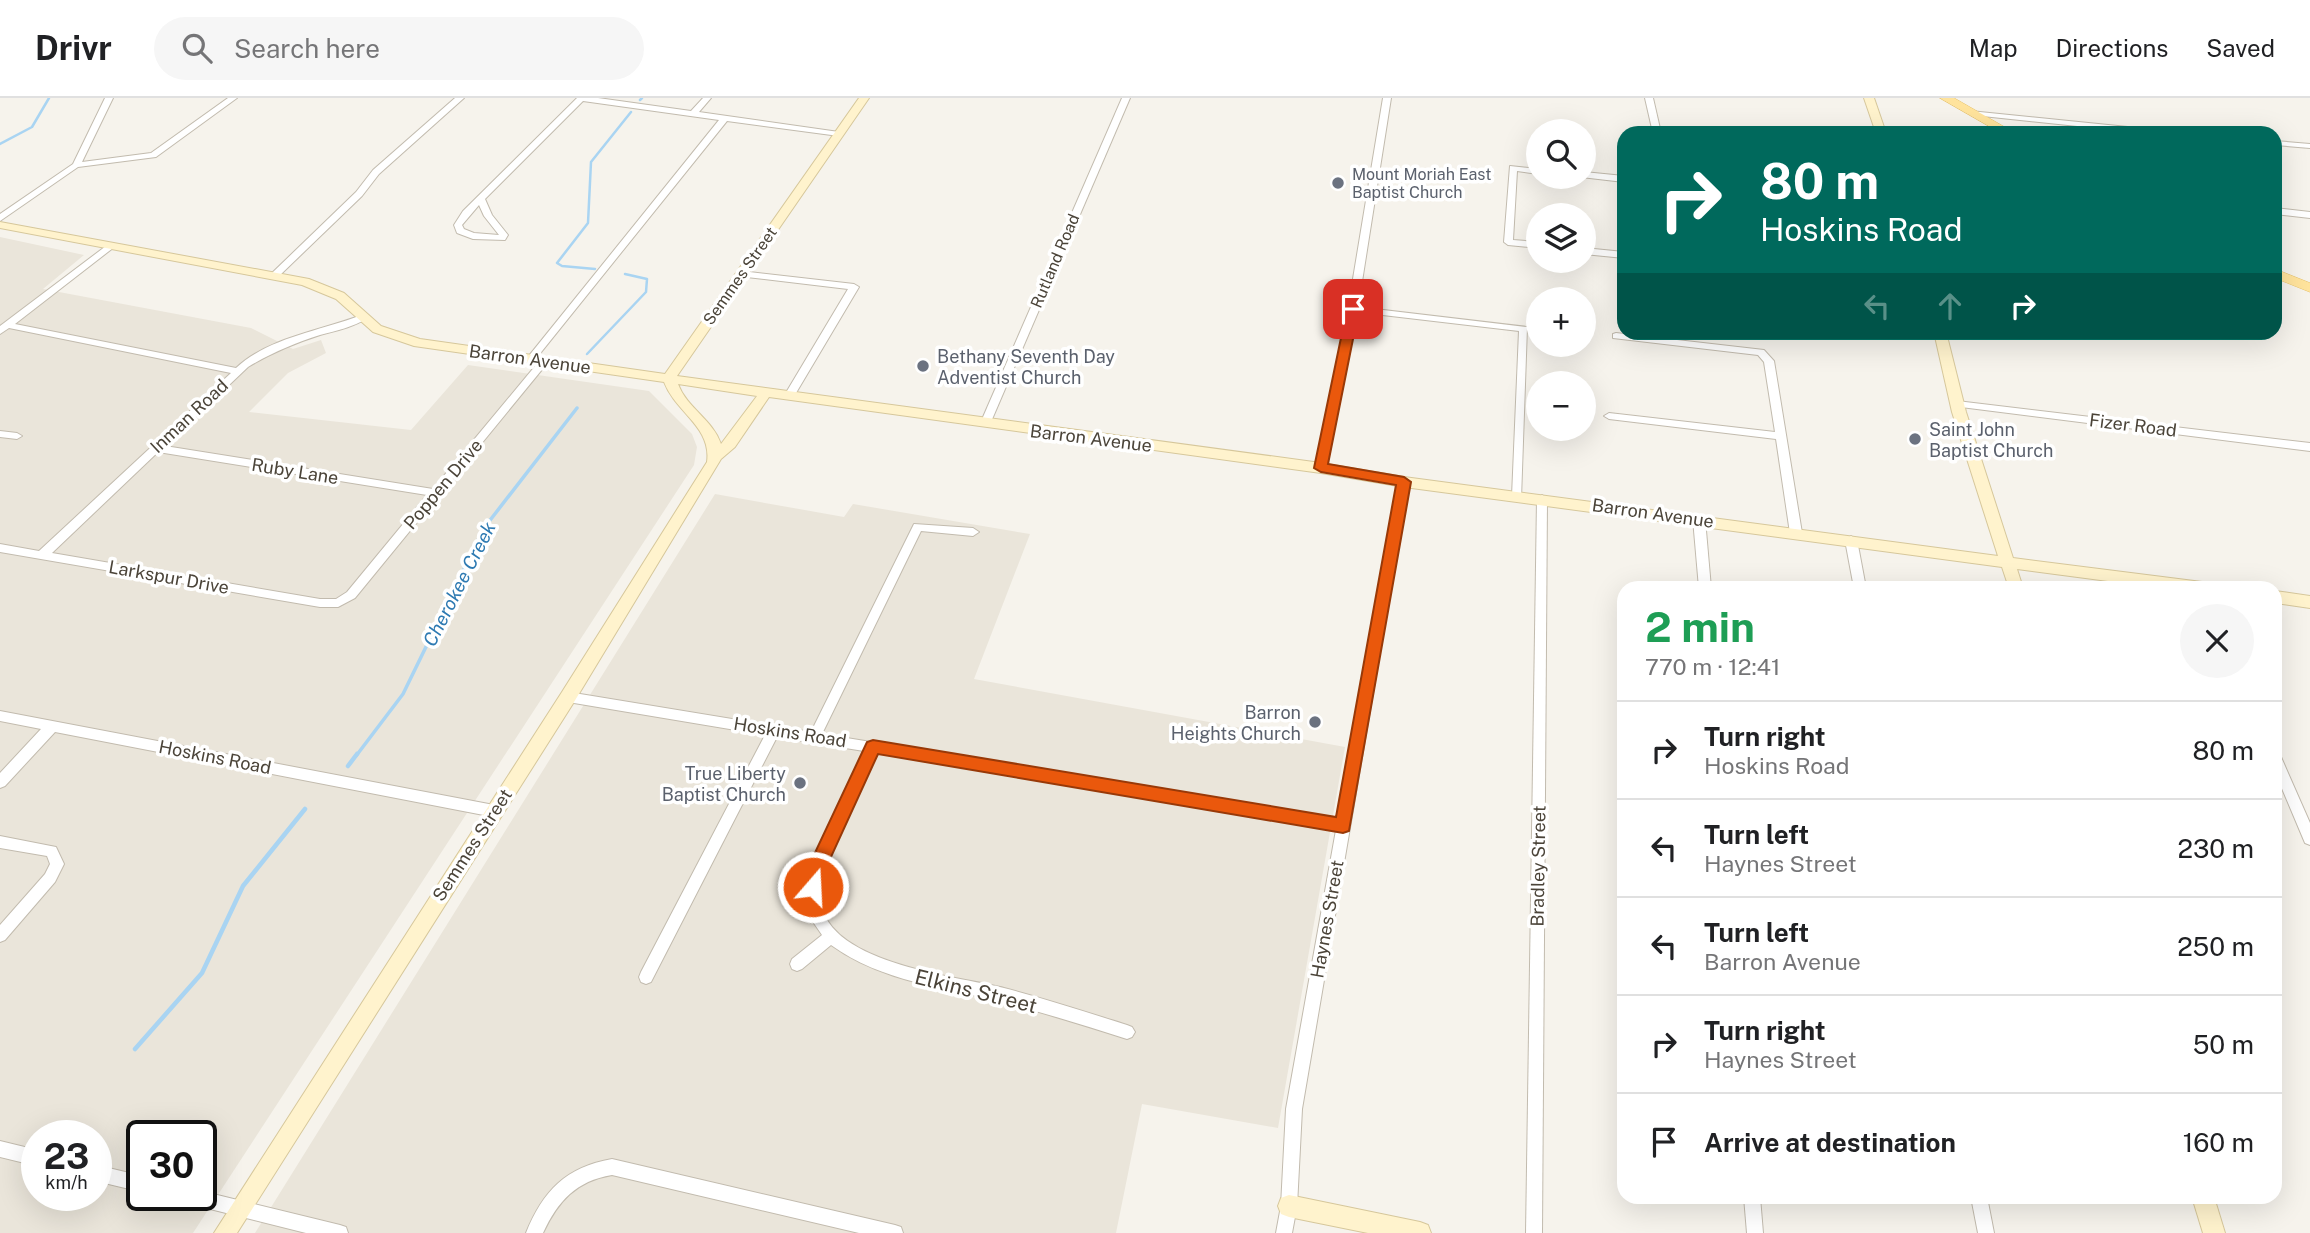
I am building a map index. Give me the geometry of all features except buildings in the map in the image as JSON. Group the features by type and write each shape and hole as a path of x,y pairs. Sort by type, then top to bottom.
{"main road":[{"name":"Semmes Street","path":"669,378 864,98"},
{"path":"1869,98 1879,126"},
{"path":"1946,98 1996,126"},
{"name":"Barron Avenue","path":"0,225 275,275 331,291 384,333 418,343 985,424 1321,468 1404,482 2152,581"},
{"path":"2282,276 2310,288"},
{"path":"1942,340 1957,404 2014,581"},
{"path":"669,378 676,396 710,432 716,456"},
{"name":"Semmes Street","path":"225,1233 568,696 716,456 730,444 765,393"},
{"path":"2282,598 2310,602"},
{"path":"2205,1204 2214,1233"},
{"path":"1289,1206 1420,1233"}],"street":[{"path":"76,166 109,98"},
{"path":"0,218 76,166 153,155 233,98"},
{"path":"275,275 359,194 376,172 460,98"},
{"path":"481,199 488,216 504,235 502,238 473,236 458,228 462,217 581,98 839,134"},
{"path":"693,114 707,98"},
{"name":"Rutland Road","path":"985,424 1126,98"},
{"path":"1321,468 1353,309 1387,98"},
{"path":"1649,98 1655,126"},
{"path":"1973,113 2099,126"},
{"name":"Poppen Drive","path":"340,606 435,493 724,118"},
{"path":"2282,144 2310,146"},
{"path":"1526,170 1513,168 1508,242 1526,244"},
{"path":"1596,176 1617,178"},
{"path":"2282,212 2310,215"},
{"path":"4,328 110,246"},
{"path":"1596,252 1617,254"},
{"path":"741,274 854,287 789,396"},
{"path":"1353,309 1524,329 1517,496"},
{"name":"Inman Road","path":"42,555 238,371 275,347 321,334 362,318"},
{"path":"4,328 238,371"},
{"path":"1659,340 1761,352 1769,361 1796,533"},
{"name":"Fizer Road","path":"1957,404 2310,447"},
{"path":"1609,416 1781,436"},
{"path":"0,434 17,436"},
{"name":"Ruby Lane","path":"155,449 435,493"},
{"name":"Haynes Street","path":"1284,1233 1289,1206 1294,1109 1404,482"},
{"name":"Bradley Street","path":"1534,1233 1542,499"},
{"path":"1699,519 1704,581"},
{"path":"815,736 918,527 973,532"},
{"path":"1851,540 1859,581"},
{"name":"Larkspur Drive","path":"0,548 340,606"},
{"name":"Hoskins Road","path":"568,696 1343,825"},
{"name":"Hoskins Road","path":"0,716 494,811"},
{"path":"0,782 52,726"},
{"path":"646,977 774,730"},
{"name":"Elkins Street","path":"873,746 821,859 813,887 816,916 831,936 866,960 892,970 1001,994 1127,1032"},
{"path":"2282,773 2310,839"},
{"path":"0,842 51,851 57,864 50,878 0,935"},
{"path":"797,964 831,936"},
{"path":"0,1149 21,1154"},
{"path":"534,1233 547,1204 563,1188 594,1171 612,1167 895,1233"},
{"path":"217,1203 340,1233"},
{"path":"1753,1204 1755,1233"},
{"path":"1980,1204 1986,1233"}],"shaded area":[{"path":"0,237 84,255 43,289 251,328 293,349 321,340 326,353 288,373 249,412 411,430 468,365 649,391 692,434 697,447 694,465 217,1196 217,1120 126,1120 126,1211 207,1211 193,1233 0,1233"},
{"path":"715,494 844,517 853,504 1030,534 974,679 1345,747 1278,1128 1142,1104 1116,1233 255,1233"}],"waterway":[{"path":"0,144 32,127 49,98"},
{"name":"Cherokee Creek","path":"595,269 562,266 557,263 588,223 591,162 631,112"},
{"name":"Cherokee Creek","path":"587,354 646,292 647,279 625,274"},
{"name":"Cherokee Creek","path":"356,756 403,694 484,528 577,408"},
{"name":"Cherokee Creek","path":"348,766 357,754"},
{"name":"Cherokee Creek","path":"135,1049 202,973 243,886 305,809"}],"place":[{"name":"Mount Moriah East Baptist Church","path":"1338,183"},
{"name":"Bethany Seventh Day Adventist Church","path":"923,366"},
{"name":"Saint John Baptist Church","path":"1915,439"},
{"name":"Barron Heights Church","path":"1315,722"},
{"name":"True Liberty Baptist Church","path":"800,783"}],"route":[{"path":"813,887 821,859 873,746 1343,825 1404,482 1321,468 1353,309"}]}
